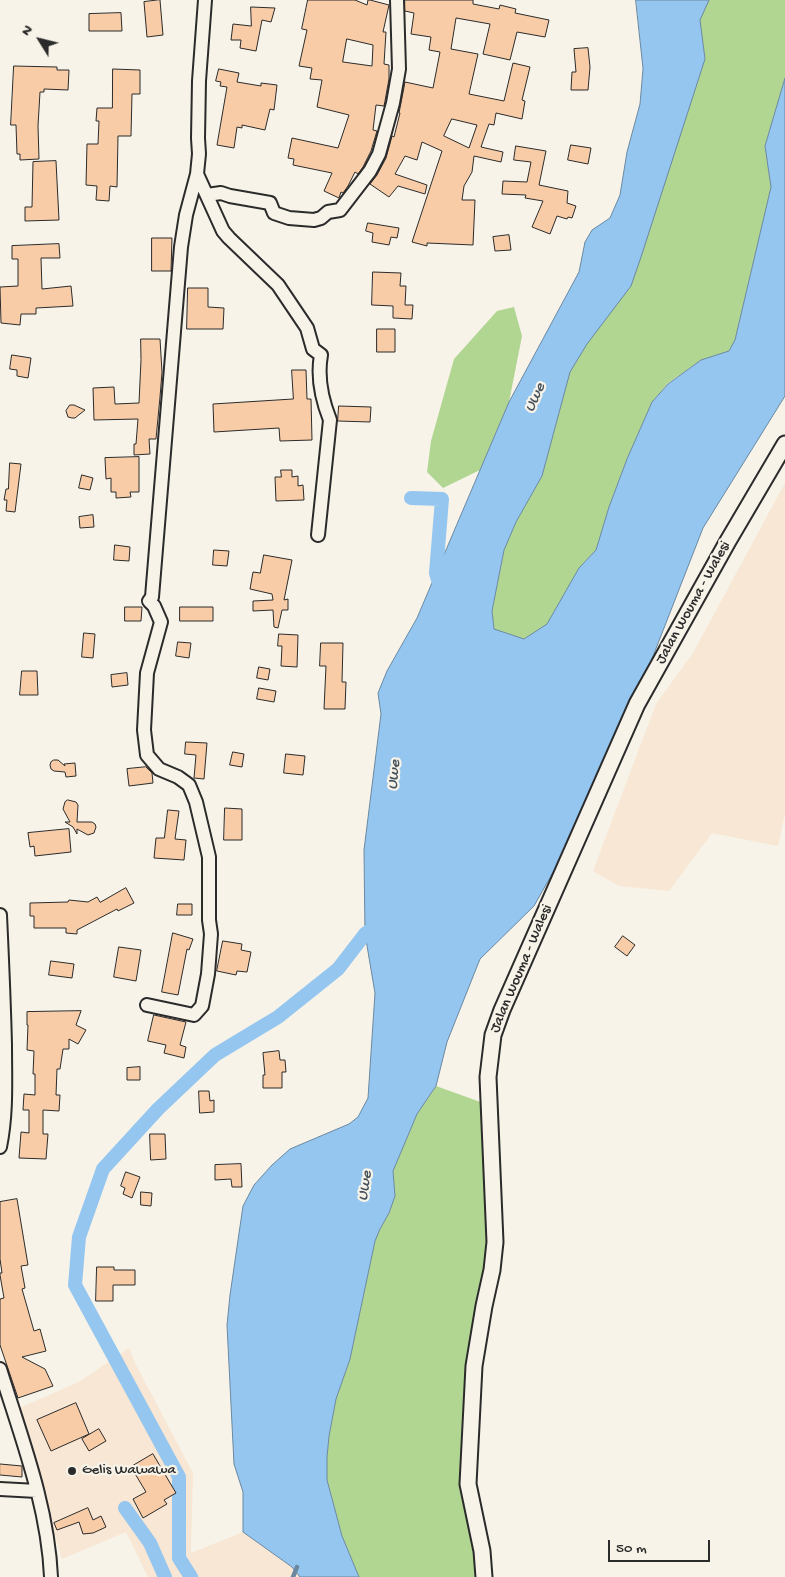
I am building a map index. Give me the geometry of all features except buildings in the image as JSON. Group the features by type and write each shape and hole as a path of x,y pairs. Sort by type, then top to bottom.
{"street":[{"path":"147,1005 194,1015 202,1006 208,974 211,934 208,910 209,857 196,802 189,785 178,777 159,770 147,754 144,730 147,673 161,622 150,601 152,597 181,247 186,215 197,174 199,154 200,64 205,0"},
{"path":"207,195 221,193 270,203 274,213 289,218 314,220 328,212 340,210 370,171 379,154 393,103 400,69 397,0"},
{"path":"197,174 223,231 278,285 308,328 313,349 321,355 318,368 324,403 330,420 318,535"},
{"name":"Jalan Wouma - Walesi","path":"484,1577 482,1551 468,1484 474,1366 492,1270 495,1242 488,1100 488,1077 493,1035 502,1010 637,704 728,541 785,444"},
{"path":"0,915 6,1100 0,1147"},
{"path":"0,1369 37,1491 49,1548 51,1577"},
{"path":"0,1489 37,1491"}],"shaded area":[{"path":"785,483 785,814 778,846 712,833 669,891 619,886 593,871 656,704 693,653"},
{"path":"129,1348 136,1365 193,1473 191,1553 243,1532 292,1567 300,1577 148,1577 126,1532 62,1559 17,1409 79,1382"}],"green space":[{"path":"709,0 785,0 785,78 765,146 771,187 735,340 729,351 701,360 668,383 652,402 627,459 609,507 596,550 579,568 547,624 524,639 494,629 492,611 504,550 516,522 542,476 570,371 587,344 687,114 705,59 700,20"},
{"path":"514,307 522,336 509,402 480,470 443,488 427,472 431,441 454,359 497,311"},
{"path":"436,1086 486,1104 495,1219 485,1305 470,1476 475,1577 359,1577 342,1536 327,1480 329,1436 336,1399 350,1359 375,1241 395,1196 393,1171 417,1114"}],"water":[{"name":"Uwe","path":"636,0 709,0 700,20 705,59 631,286 587,344 570,372 542,476 516,522 504,550 492,611 494,629 524,639 547,624 579,568 596,550 609,507 627,459 652,402 668,384 701,360 729,351 735,340 771,187 765,146 785,78 785,396 703,528 648,669 583,819 534,906 480,959 447,1042 436,1086 417,1114 393,1171 395,1196 375,1241 350,1359 336,1399 329,1436 327,1480 342,1536 359,1577 300,1577 292,1567 243,1532 243,1492 234,1464 227,1325 243,1206 254,1185 290,1149 349,1124 358,1117 368,1098 375,993 365,934 364,850 381,714 378,693 387,671 417,618 509,402 579,272 585,242 592,230 610,218 620,195 627,152 640,104 643,69"}],"waterway":[{"path":"411,498 442,499 436,573 441,590"},
{"path":"191,1577 179,1558 179,1477 75,1285 79,1237 103,1169 158,1109 215,1055 278,1017 338,969 365,934 379,924"},
{"path":"125,1508 150,1543 165,1577"},
{"path":"293,1577 297,1567"}],"place":[{"name":"Gelis Wawawa","path":"72,1471"}]}
